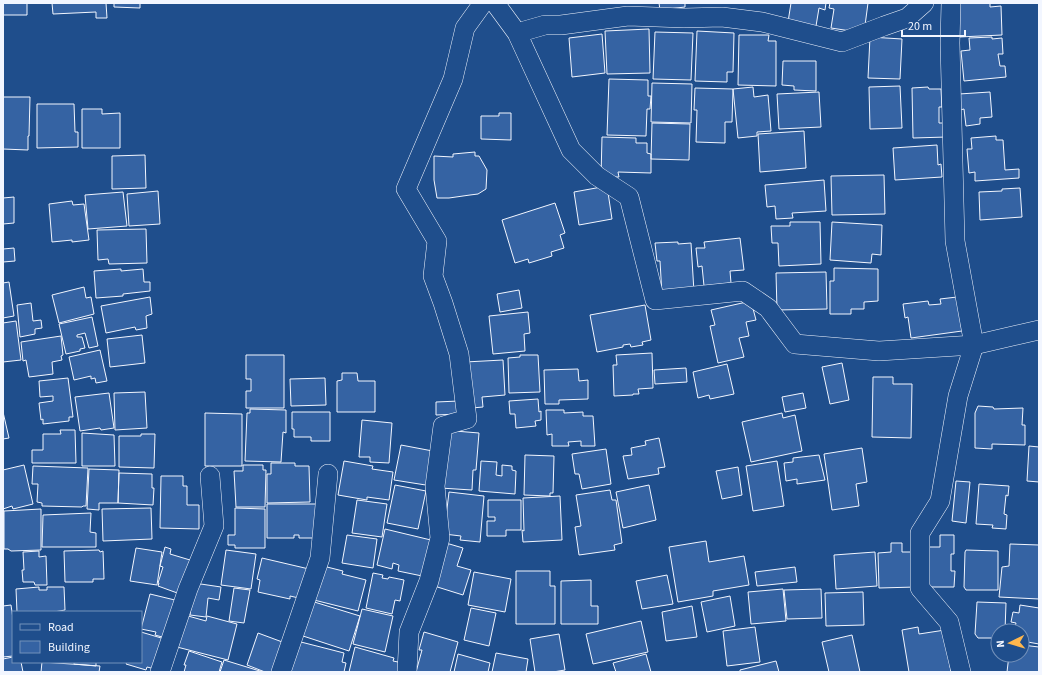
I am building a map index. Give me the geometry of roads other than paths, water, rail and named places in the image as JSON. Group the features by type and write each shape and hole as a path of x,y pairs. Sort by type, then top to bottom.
{"street":[{"path":"407,672 409,632 429,582 440,538 435,486 443,426 467,419 459,354 433,276 437,241 406,189 453,79 465,28 483,3"},
{"path":"495,3 517,33 570,150 597,176 629,198 655,300 743,291 768,308 795,344 879,351 974,345 1039,330"},
{"path":"517,33 545,25 561,25 628,16 684,18 722,16 762,22 842,42 908,18 924,3"},
{"path":"951,3 950,43 956,241 974,345 958,396 940,500 920,533 920,588 949,622 961,672"},
{"path":"281,672 320,558 328,474"},
{"path":"160,672 188,589 214,526 210,476"}]}
